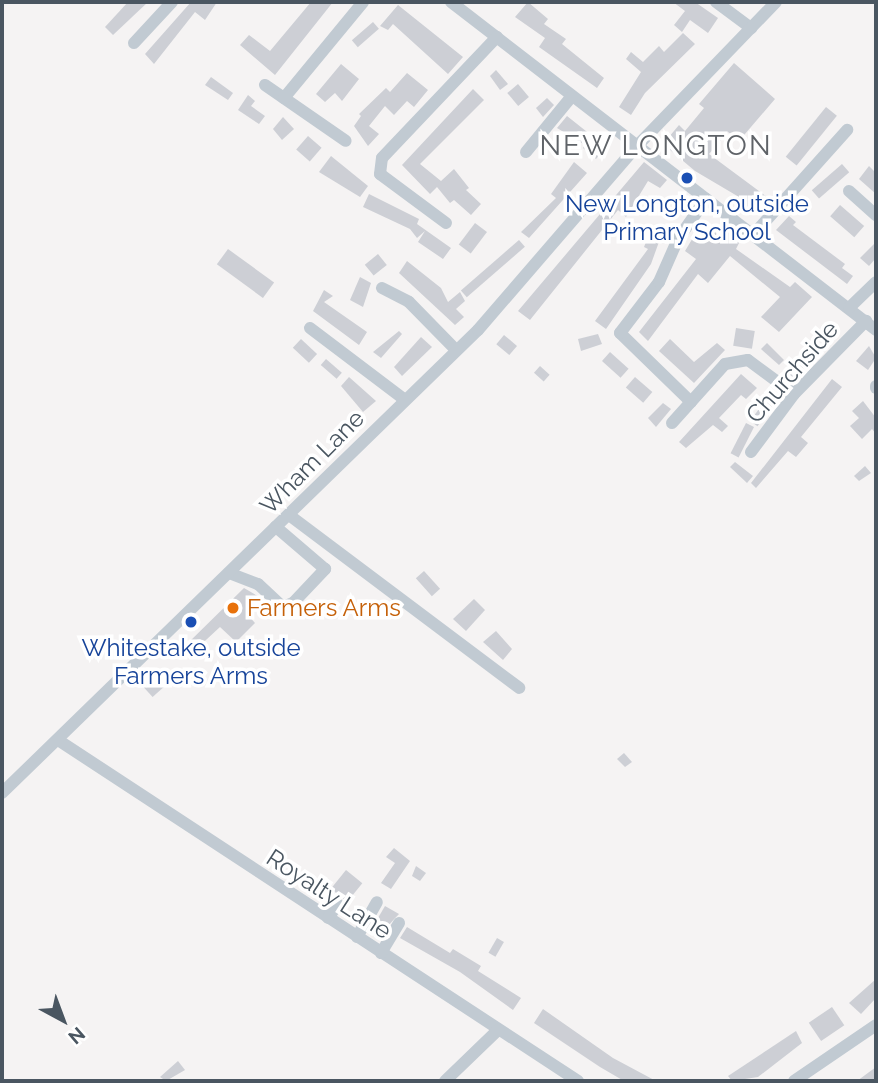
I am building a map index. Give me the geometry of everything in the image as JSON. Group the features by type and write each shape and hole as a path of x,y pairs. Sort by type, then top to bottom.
{"street":[{"path":"134,43 172,2"},
{"path":"284,98 363,2"},
{"path":"451,2 871,325"},
{"path":"716,2 751,28"},
{"name":"Wham Lane","path":"2,793 457,351 637,146 776,2"},
{"path":"446,223 380,174 382,158 497,37"},
{"path":"265,85 345,141"},
{"path":"526,152 572,96"},
{"path":"754,234 847,130"},
{"path":"849,191 876,215"},
{"path":"691,402 620,333 659,282 678,239 706,199"},
{"path":"849,308 876,282"},
{"path":"382,288 409,302 457,351"},
{"name":"Churchside","path":"751,452 794,394 871,325"},
{"path":"310,328 404,400"},
{"path":"672,423 726,364 748,360 794,394"},
{"path":"289,514 519,688"},
{"path":"229,573 258,584 283,607 293,603 325,569 276,527"},
{"name":"Royalty Lane","path":"58,740 578,1081"},
{"path":"356,937 377,902"},
{"path":"328,918 338,904"},
{"path":"381,953 399,923"},
{"path":"794,1081 876,1025"},
{"path":"445,1081 498,1030"}],"building":[{"path":"128,2 148,2 113,35 105,27"},
{"path":"191,2 217,2 205,20 195,12 154,64 145,54"},
{"path":"311,2 333,2 275,75 240,45 249,35 270,51"},
{"path":"528,2 548,19 544,24 566,39 562,44 604,78 597,88 539,47 545,38 515,17"},
{"path":"673,2 695,2 718,18 708,33 690,20 682,32 674,25 685,11"},
{"path":"398,5 463,57 448,74 393,24 388,30 380,26"},
{"path":"373,22 379,29 358,47 352,40"},
{"path":"683,33 695,44 645,93 631,115 619,107 641,72 626,59 631,52 643,62 659,46 664,52"},
{"path":"734,63 775,99 739,141 728,132 709,154 767,197 753,213 739,197 695,171 663,144 679,125 685,131 704,108 699,104"},
{"path":"341,64 359,79 342,101 335,93 325,102 316,94"},
{"path":"496,70 508,84 500,90 490,76"},
{"path":"407,73 428,90 414,107 407,101 394,115 385,106 369,126 379,134 368,146 354,126 361,116 359,114 386,88 390,92"},
{"path":"211,77 233,93 228,100 205,85"},
{"path":"518,84 529,97 518,106 507,93"},
{"path":"473,89 484,100 420,164 441,181 454,169 469,188 466,190 481,204 471,215 454,200 450,203 437,187 430,194 402,165"},
{"path":"248,95 255,101 251,106 265,116 259,124 238,110"},
{"path":"547,98 554,105 543,117 536,108"},
{"path":"826,107 837,116 797,166 786,157"},
{"path":"567,116 606,147 596,159 583,148 585,145 557,128"},
{"path":"283,117 294,129 282,140 273,129"},
{"path":"308,136 322,148 310,161 296,150"},
{"path":"331,156 368,186 360,197 319,172"},
{"path":"574,162 587,173 529,238 521,232 556,198 551,194"},
{"path":"644,162 667,180 660,188 648,181 626,217 618,210 530,320 518,311"},
{"path":"842,164 849,172 819,199 812,190"},
{"path":"869,166 876,173 876,194 859,179"},
{"path":"369,194 419,219 417,224 451,248 443,259 418,242 425,231 417,238 410,229 363,207"},
{"path":"840,205 864,226 854,237 830,216"},
{"path":"789,216 796,222 793,225 845,264 842,268 853,276 847,284 776,230"},
{"path":"703,221 719,236 725,229 740,241 736,249 790,287 795,282 812,297 779,332 761,317 780,297 730,256 708,283 698,274 648,341 639,332 696,259 685,251"},
{"path":"475,223 487,232 471,254 459,245"},
{"path":"648,237 660,239 651,264 606,329 595,321 648,249 644,247"},
{"path":"519,240 525,247 467,297 461,291"},
{"path":"876,242 876,258 869,266 860,258"},
{"path":"228,249 274,283 263,298 217,264"},
{"path":"378,254 387,265 374,276 365,265"},
{"path":"407,261 441,288 448,302 460,292 465,301 456,309 464,317 455,325 399,273"},
{"path":"360,277 371,283 363,307 350,300"},
{"path":"324,290 333,296 324,302 367,332 359,345 313,311"},
{"path":"736,328 755,331 752,349 733,346"},
{"path":"399,331 402,334 381,358 373,352"},
{"path":"598,334 602,344 581,351 578,339"},
{"path":"504,335 517,346 509,355 496,344"},
{"path":"421,337 432,347 402,376 394,367"},
{"path":"301,339 317,354 309,363 293,348"},
{"path":"670,339 694,362 717,343 725,350 694,383 659,351"},
{"path":"767,343 784,360 779,365 761,349"},
{"path":"869,346 876,358 868,370 856,361"},
{"path":"610,352 629,369 621,378 602,361"},
{"path":"326,359 342,373 337,379 321,365"},
{"path":"801,359 806,365 795,379 788,373"},
{"path":"540,366 550,375 544,381 534,373"},
{"path":"741,374 757,388 746,399 741,395 719,418 728,426 722,432 713,425 686,448 679,442"},
{"path":"349,377 376,401 363,412 341,386"},
{"path":"635,377 652,392 643,403 626,388"},
{"path":"832,379 842,387 801,437 808,443 796,457 788,451 756,488 751,483"},
{"path":"769,395 776,400 757,426 750,421"},
{"path":"863,401 876,418 876,434 872,429 862,439 850,426 859,418 852,411"},
{"path":"663,403 671,409 656,427 648,418"},
{"path":"746,423 754,427 739,457 731,453"},
{"path":"735,462 753,476 747,483 730,467"},
{"path":"865,466 871,473 859,481 854,476"},
{"path":"424,571 440,589 432,596 416,578"},
{"path":"244,588 261,598 246,613 255,623 236,642 220,627 193,652 186,645"},
{"path":"474,599 485,610 466,631 453,619"},
{"path":"496,631 512,649 503,660 483,642"},
{"path":"161,672 170,682 153,697 144,687"},
{"path":"624,753 632,762 625,767 617,759"},
{"path":"394,848 410,861 391,889 381,883 395,863 386,857"},
{"path":"416,866 426,873 420,881 412,876"},
{"path":"346,870 362,883 347,902 331,889"},
{"path":"385,906 399,914 385,929 375,923"},
{"path":"407,927 450,953 453,949 481,966 478,971 521,998 513,1010 460,972 400,938"},
{"path":"497,938 504,942 495,957 489,953"},
{"path":"876,979 876,998 861,1014 849,1003"},
{"path":"832,1007 844,1025 821,1041 809,1023"},
{"path":"543,1009 613,1058 656,1081 624,1081 600,1067 534,1023"},
{"path":"796,1031 802,1043 758,1077 732,1081 728,1076"},
{"path":"178,1061 185,1070 166,1081 160,1077"},
{"path":"876,1067 876,1081 857,1081"}],"place":[{"name":"New Longton, outside Primary School","path":"687,178"},
{"name":"Farmers Arms","path":"233,608"},
{"name":"Whitestake, outside Farmers Arms","path":"191,622"}],"district":[{"name":"NEW LONGTON","path":"656,146"}]}
